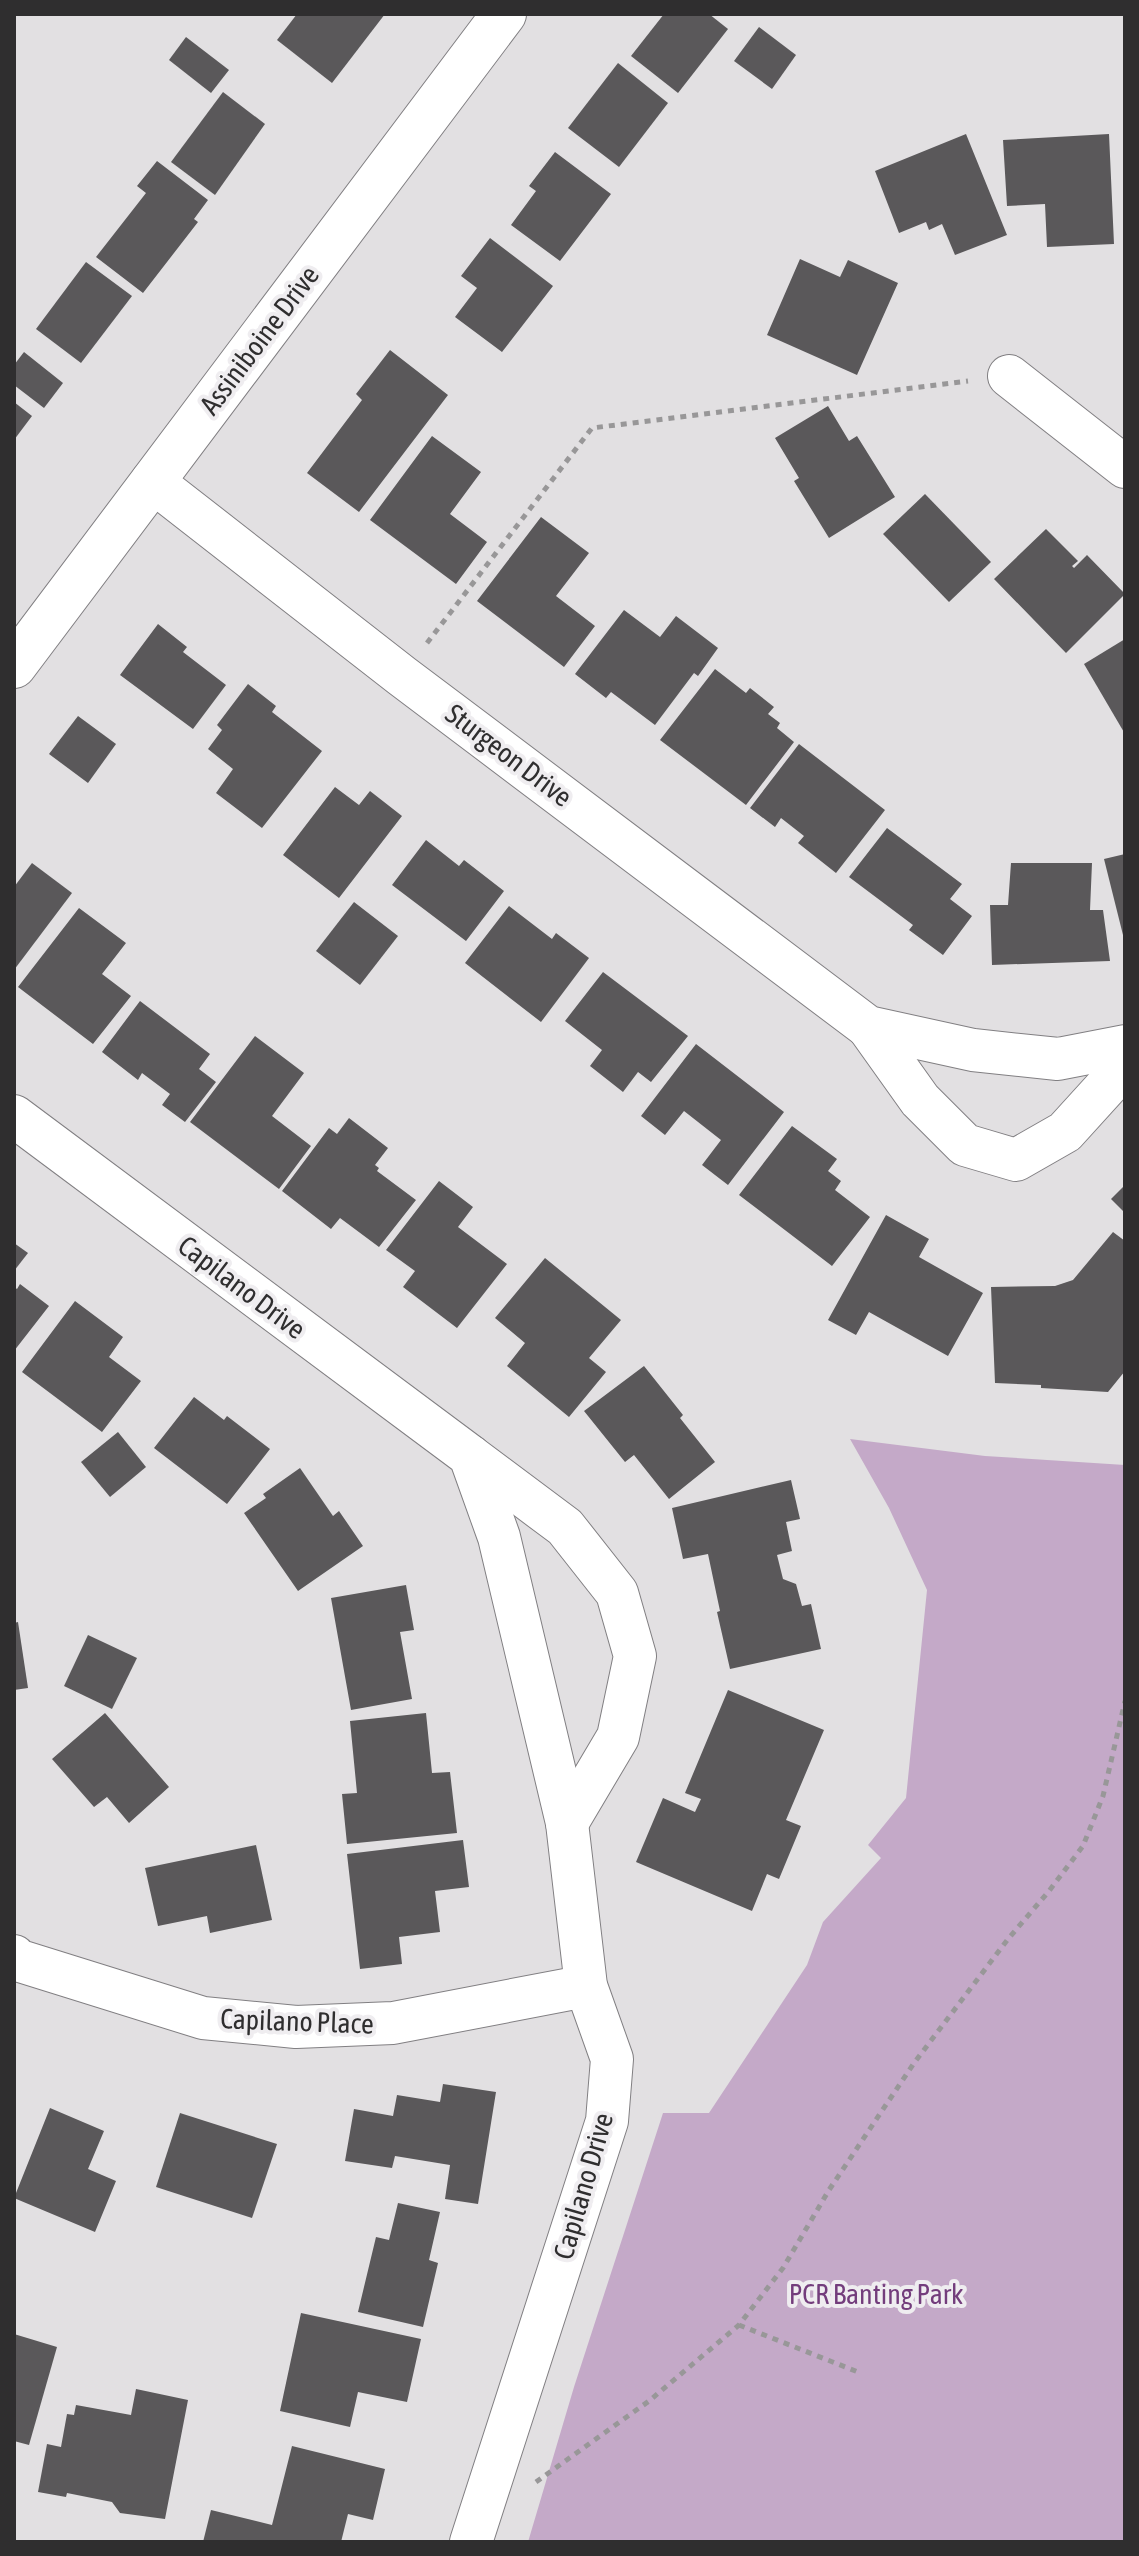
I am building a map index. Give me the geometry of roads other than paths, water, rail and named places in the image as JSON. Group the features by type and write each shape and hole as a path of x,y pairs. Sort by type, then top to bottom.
{"street":[{"name":"Assiniboine Drive","path":"14,666 504,14"},
{"path":"1009,376 1125,467"},
{"name":"Sturgeon Drive","path":"152,481 402,676 868,1027 920,1100 965,1145 1016,1160 1065,1132 1125,1066"},
{"name":"Sturgeon Drive","path":"868,1027 973,1050 1058,1059 1125,1046"},
{"name":"Capilano Drive","path":"14,1116 565,1527 617,1593 635,1656 618,1737 567,1823"},
{"name":"Capilano Drive","path":"470,1456 499,1537 567,1823 586,1986 612,2059 607,2121 471,2542"},
{"name":"Capilano Place","path":"14,1956 17,1960 203,2018 296,2027 393,2023 586,1986"}],"park label":[{"name":"PCR Banting Park","path":"876,2294"}]}
